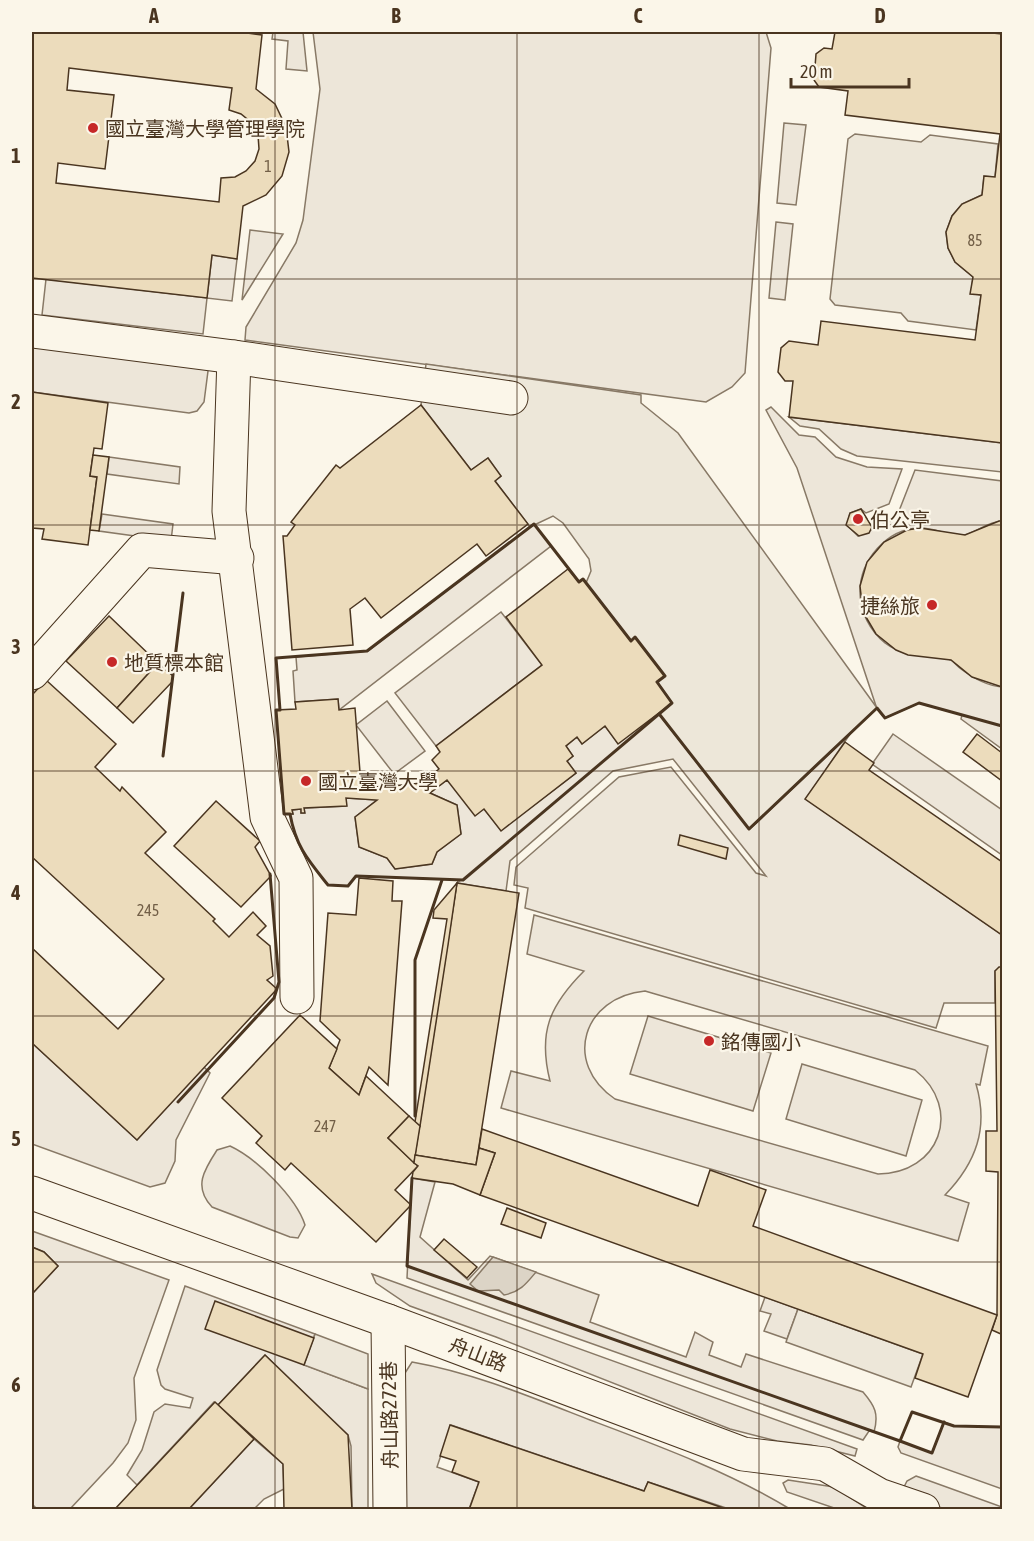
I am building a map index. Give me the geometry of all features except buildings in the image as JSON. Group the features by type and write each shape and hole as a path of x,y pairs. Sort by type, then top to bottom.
{"street":[{"path":"32,331 234,357 511,398"},
{"path":"234,357 229,511 237,558 267,817 296,878 297,997"},
{"path":"32,673 142,550 237,558"},
{"name":"舟山路","path":"32,1193 388,1321 743,1454 825,1464 878,1502 923,1509"},
{"name":"舟山路272巷","path":"388,1321 390,1509"}],"shaded area":[{"path":"273,32 303,32 307,71 286,69 288,41 272,39"},
{"path":"313,32 766,32 771,48 745,373 732,387 706,402 245,340 246,327 296,243 303,220 320,89"},
{"path":"784,123 806,125 796,205 777,203"},
{"path":"855,134 921,142 930,135 998,144 995,177 984,176 982,195 962,204 952,216 946,232 948,248 955,262 973,277 971,293 981,295 976,330 908,321 901,313 835,305 830,299 848,139"},
{"path":"776,222 793,224 785,300 769,298"},
{"path":"250,230 283,234 242,300"},
{"path":"212,255 237,259 232,301 207,298"},
{"path":"46,279 207,298 203,334 42,315"},
{"path":"32,345 200,364 208,371 204,402 197,411 189,413 32,392"},
{"path":"426,364 641,395 641,403 678,433 877,708 749,829 658,713 672,703 657,682 635,638 631,641 586,583 591,571 589,559 563,523 553,516 530,527 495,481 501,476 488,458 471,470 421,405"},
{"path":"771,407 799,435 815,437 836,457 867,467 902,469 889,504 866,513 861,509 850,513 847,525 858,536 901,516 899,511 915,470 1002,481 1002,521 991,523 964,535 919,528 896,534 877,548 870,558 861,580 860,592 867,620 885,643 902,652 951,660 976,678 1002,687 1002,749 961,719 962,715 919,703 885,718 877,709 797,468 766,410"},
{"path":"789,417 1002,443 1002,472 857,456 841,449 819,429 800,426"},
{"path":"109,457 180,467 179,484 107,474"},
{"path":"102,514 173,524 171,541 99,531"},
{"path":"534,524 551,546 339,710 338,699 295,702 293,671 297,670 296,657 368,651"},
{"path":"501,612 542,665 436,746 395,693"},
{"path":"387,701 425,751 394,774 356,725"},
{"path":"658,713 750,829 850,734 806,799 1002,935 1002,967 995,971 995,1003 944,1003 936,1028 525,908 528,888 514,885 516,867 619,777 671,767 756,873 766,876 673,759 613,771 510,861 506,891 457,883 461,880 356,876 348,886 328,885 309,860 296,836 290,814 293,814 292,810 301,809 301,813 304,813 304,808 346,806 346,798 377,800 355,817 359,847 387,858 395,869 432,864 437,852 461,834 457,805 430,793 447,780 484,809 501,830 576,773 567,761 573,756 566,746 577,737 582,744 605,726 618,743"},
{"path":"893,734 1002,810 1002,855 872,764"},
{"path":"534,915 988,1046 980,1085 976,1084 981,1115 977,1144 965,1170 945,1195 969,1203 958,1241 501,1108 511,1071 550,1081 545,1048 549,1021 562,996 584,971 527,954","holes":["645,991 915,1070 930,1086 938,1103 941,1120 938,1137 929,1151 916,1163 899,1171 878,1174 615,1099 599,1084 589,1068 585,1051 587,1034 594,1018 607,1005 624,996"]},
{"path":"648,1016 771,1053 753,1111 630,1074"},
{"path":"32,1043 137,1140 204,1067 210,1073 176,1140 175,1161 165,1183 150,1187 32,1144"},
{"path":"802,1064 922,1100 906,1156 786,1119"},
{"path":"230,1146 263,1169 293,1203 305,1225 298,1238 212,1207 206,1200 202,1178 217,1150"},
{"path":"412,1178 435,1182 420,1237 468,1280 490,1256 599,1295 590,1322 686,1357 695,1332 713,1342 709,1355 741,1367 746,1354 863,1392 875,1410 874,1432 869,1431 863,1440 407,1278"},
{"path":"32,1231 169,1280 134,1378 136,1420 128,1443 113,1463 70,1509 37,1509 32,1504 32,1294 58,1266 44,1252 32,1247"},
{"path":"493,1257 536,1272 522,1287 510,1294 504,1295 499,1290 478,1291 470,1284"},
{"path":"372,1274 857,1449 855,1456 811,1445 777,1441 730,1429 496,1337 410,1306 376,1283"},
{"path":"185,1286 315,1334 305,1365 368,1389 368,1509 352,1509 351,1446 348,1435 265,1355 218,1405 214,1402 137,1485 127,1475 142,1450 154,1412 165,1404 190,1408 193,1398 165,1389 161,1385 157,1370"},
{"path":"765,1297 798,1309 787,1339 764,1331 771,1314 760,1311"},
{"path":"798,1309 923,1354 911,1387 786,1342"},
{"path":"315,1334 368,1354 368,1389 304,1365"},
{"path":"412,1362 458,1372 502,1386 642,1440 717,1471 790,1509 729,1509 648,1482 644,1491 451,1425 437,1467 479,1482 469,1509 404,1510 405,1373"},
{"path":"944,1422 954,1426 1002,1427 1002,1489 901,1453 898,1447 900,1441 932,1453"},
{"path":"254,1439 283,1464 284,1489 264,1499 254,1509 188,1510"},
{"path":"916,1476 1002,1507 1002,1509 945,1509 909,1497 904,1487 907,1481"},
{"path":"788,1480 834,1487 868,1509 837,1509 787,1492 783,1483"}],"wall":[{"path":"534,524 579,582 583,579 631,641 635,637 665,676 657,682 672,703 463,880 356,876 348,886 328,885 299,844 290,814 284,814 276,710 280,710 276,658 367,651 534,524"},
{"path":"163,756 183,593"},
{"path":"660,715 749,829 877,708 885,718 919,703 1002,726"},
{"path":"178,1102 274,998 279,982 270,874"},
{"path":"415,1116 415,960 442,880"},
{"path":"412,1178 407,1266 900,1441 912,1412 954,1426 1002,1427"},
{"path":"900,1441 932,1453 944,1422"}],"place":[{"name":"國立臺灣大學管理學院","path":"93,128"},
{"name":"伯公亭","path":"858,519"},
{"name":"捷絲旅","path":"932,605"},
{"name":"地質標本館","path":"112,662"},
{"name":"國立臺灣大學","path":"306,781"},
{"name":"銘傳國小","path":"709,1041"}]}
